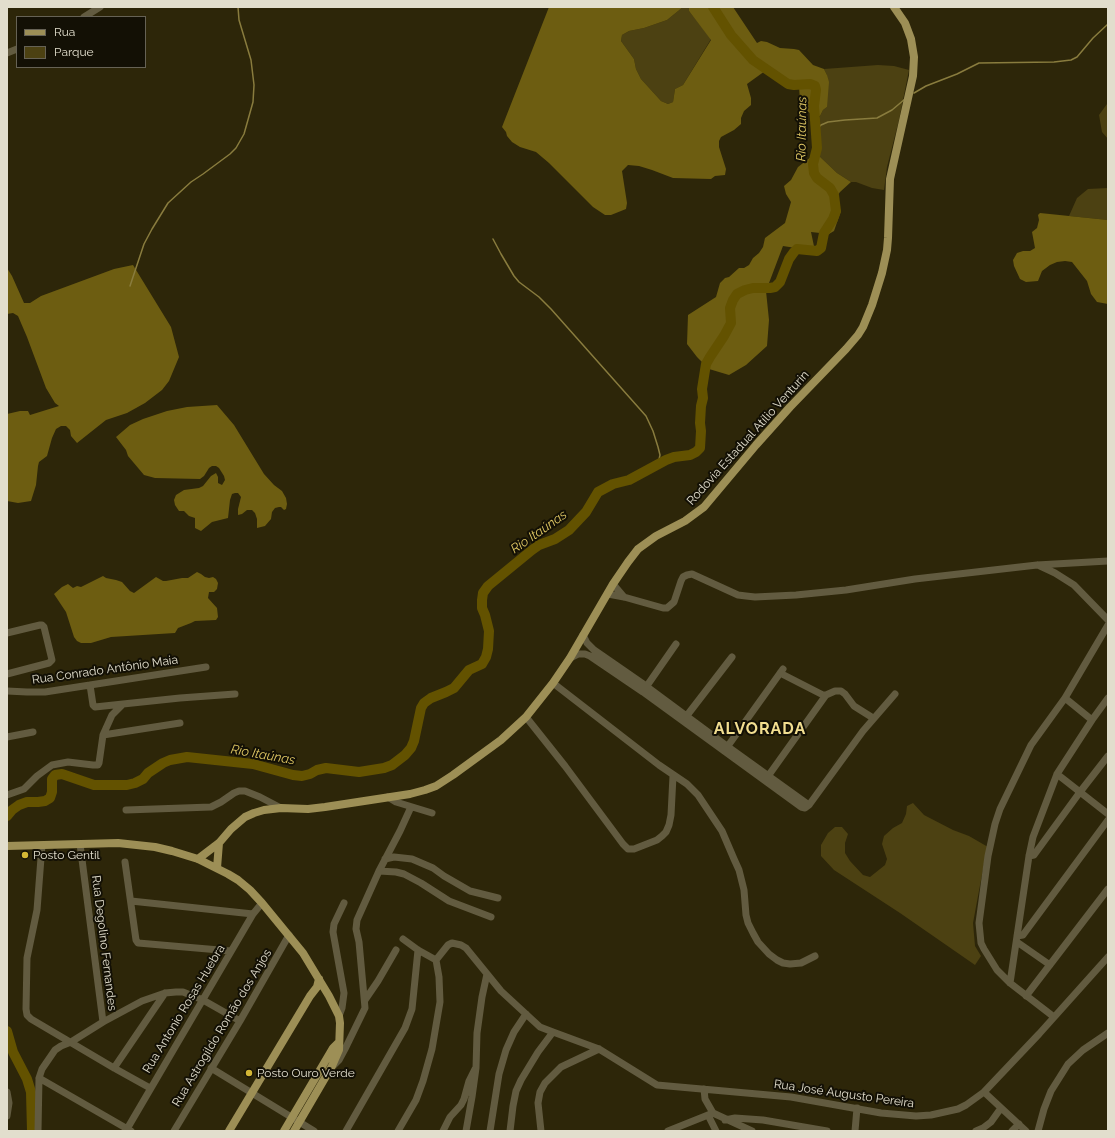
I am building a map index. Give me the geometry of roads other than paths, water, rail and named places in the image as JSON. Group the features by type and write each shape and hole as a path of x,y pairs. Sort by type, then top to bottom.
{"main road":[{"name":"Rodovia Estadual Atílio Venturin","path":"198,859 219,843 231,828 254,812 281,808 325,808 410,794 425,790 436,786 453,775 501,740 526,717 553,683 570,658 613,584 638,549 656,536 685,521 704,507 790,407 858,335 872,305 882,273 887,250 890,179 914,68 914,52 909,32 901,16 894,7"},
{"path":"7,846 118,843 155,847 198,859 217,868 238,880 262,902 289,935 320,979 338,1016 341,1027 339,1050 295,1120 284,1131"},
{"path":"217,868 219,843"},
{"path":"309,963 314,980 310,996"},
{"path":"229,1131 310,996 317,987 320,979"},
{"path":"294,1131 295,1120"}],"street":[{"path":"86,16 100,7"},
{"path":"7,54 16,50"},
{"path":"1100,561 1108,568"},
{"path":"608,594 667,608 674,602 683,577 692,574 746,596 796,595 846,590 915,579 1037,565 1108,561"},
{"path":"1037,565 1055,573 1074,585 1108,620"},
{"path":"613,584 624,597"},
{"path":"7,633 40,625 44,627 52,660 49,663 7,674"},
{"path":"1054,1017 1010,983 997,970 981,943 978,924 988,856 1000,809 1015,775 1031,745 1064,698 1108,625"},
{"path":"583,635 587,643 594,650 767,778 801,807 805,808 809,805 873,718 894,694"},
{"path":"645,689 676,644"},
{"path":"570,658 578,654 590,656 645,689"},
{"path":"684,718 732,656"},
{"name":"Rua Conrado Antônio Maia","path":"7,691 45,692 206,667"},
{"path":"726,749 782,671 821,694 826,695"},
{"path":"553,683 673,776 687,784 698,794 722,831 739,870 744,890 748,923 758,942 769,954 783,963 790,964 801,963 814,956"},
{"path":"90,685 94,707 235,694"},
{"path":"767,778 826,695 835,691 841,691 854,706 873,718"},
{"path":"1064,698 1092,720"},
{"path":"1010,983 1029,856 1034,837 1057,774 1108,698"},
{"path":"7,795 24,789 43,770 52,765 68,762 93,766 98,765 103,735 112,715 123,704"},
{"path":"526,717 628,849 634,849 657,840 666,832 671,815 673,776"},
{"path":"103,735 180,723"},
{"path":"7,737 33,732"},
{"path":"1029,856 1034,856 1108,756"},
{"path":"1057,774 1108,814"},
{"path":"126,810 211,807 239,791 244,791 260,797 281,808"},
{"path":"388,797 396,802 432,813"},
{"path":"329,1065 340,1057 364,1012 365,1000 359,942 356,929 357,920 378,871 400,831 411,807"},
{"path":"1017,939 1023,935 1108,820"},
{"name":"Rua Degolino Fernandes","path":"80,844 103,1022"},
{"path":"42,845 37,910 27,958 27,1015 30,1019 150,1088"},
{"path":"385,859 394,857 412,859 433,868 470,891 498,898"},
{"path":"126,862 136,940 138,943 231,951"},
{"path":"378,871 404,874 422,883 449,901 491,917"},
{"path":"1026,996 1108,889"},
{"path":"131,901 253,914"},
{"name":"Rua Antonio Rosas Huebra","path":"129,1130 150,1088 253,914 262,902"},
{"path":"338,1016 342,1008 344,993 333,932 334,924 344,903"},
{"name":"Rua Astrogildo Romão dos Anjos","path":"174,1131 240,1021 289,935"},
{"path":"398,1131 416,1100 432,1049 440,1002 439,977 436,960 418,950 403,939"},
{"path":"1017,939 1050,965"},
{"name":"Rua José Augusto Pereira","path":"436,960 448,945 452,943 456,943 466,948 501,991 540,1026 599,1049 657,1085 791,1097 881,1113 916,1116 931,1115 958,1109 984,1092 1108,957"},
{"path":"365,1000 396,950"},
{"path":"346,1131 405,1028 412,1009 418,950"},
{"path":"466,1131 476,1068 482,997 487,974"},
{"path":"38,1131 39,1078 42,1068 55,1050 103,1022 142,1001 170,992 183,992 203,1000 240,1021"},
{"path":"114,1068 164,993"},
{"path":"490,1131 499,1074 506,1050 514,1032 526,1014"},
{"path":"510,1131 516,1091 538,1052 553,1032"},
{"path":"1038,1131 1051,1091 1063,1070 1071,1060 1083,1050 1108,1033"},
{"path":"541,1131 538,1103 540,1092 545,1082 561,1067 599,1049"},
{"path":"211,1068 314,1131"},
{"path":"443,1131 450,1117 461,1105 464,1099 468,1080 476,1068"},
{"path":"39,1078 129,1130"},
{"path":"704,1089 705,1099 716,1131"},
{"path":"7,1092 9,1103 7,1116"},
{"path":"984,1092 1026,1131"},
{"path":"855,1131 857,1108"},
{"path":"976,1131 991,1122 1001,1108"},
{"path":"668,1131 710,1114 752,1131"},
{"path":"725,1120 734,1118 763,1120 827,1131"},
{"path":"1012,1131 1019,1124"}],"waterway":[{"path":"130,286 144,244 168,203 191,182 230,154 236,148 244,134 253,102 254,85 251,60 239,20 238,7"},
{"name":"Rio Itaúnas","path":"7,816 19,805 27,802 45,801 50,798 52,792 52,779 55,775 62,774 94,785 127,785 143,779 148,773 163,763 170,760 187,757 253,764 302,776 326,768 359,772 384,768 392,765 405,755 411,748 414,741 421,708 424,703 431,698 454,688 469,670 482,664 486,657 489,631 482,608 482,600 483,593 488,586 539,545 555,539 569,530 586,512 598,492 613,484 629,480 666,460 674,457 690,455 700,448 701,406 703,398 702,389 706,364 731,323 730,308 733,300 737,294 745,290 775,287 780,282 789,259 797,249 817,251 821,248 824,233 836,211 834,195 830,188 817,178 814,173 813,164 817,148 814,106 815,86 810,84 788,84 753,60 731,35 713,7"},
{"path":"914,93 926,86 957,74 979,63 1054,62 1071,60 1077,57 1093,38 1108,24"},
{"path":"815,131 821,125 828,122 877,118 892,110 905,99"},
{"path":"493,239 519,282 539,297 551,309 646,416 658,447 660,455 658,464"},
{"name":"Rio Itaúnas","path":"7,1031 13,1052 27,1079 31,1092 32,1131"}],"place":[{"name":"Posto Gentil","path":"25,855"},
{"name":"Posto Ouro Verde","path":"249,1073"}],"district":[{"name":"ALVORADA","path":"760,729"}]}
